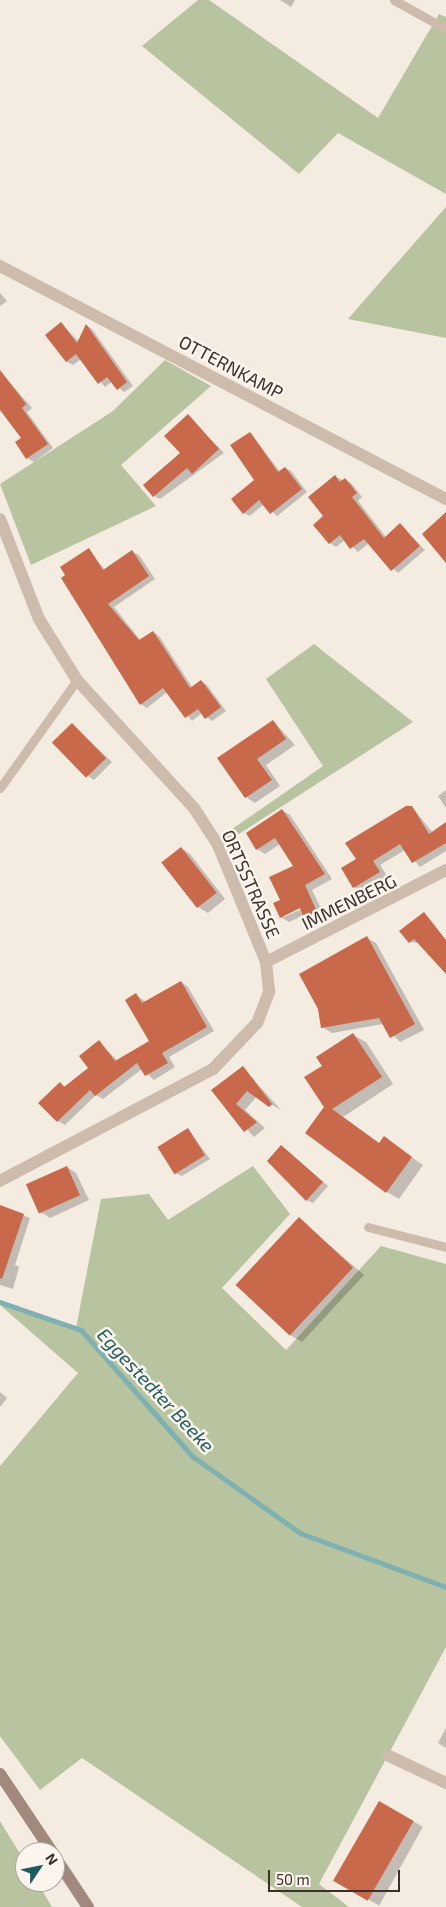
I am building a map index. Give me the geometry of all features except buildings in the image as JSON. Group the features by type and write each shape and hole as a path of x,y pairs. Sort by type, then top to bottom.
{"main road":[{"path":"0,1774 45,1842"},
{"path":"65,1872 88,1907"}],"street":[{"name":"OTTERNKAMP","path":"0,266 446,499"},
{"name":"ORTSSTRASSE","path":"0,519 39,618 77,680 194,808 218,845 266,962 269,992 257,1023 214,1069 0,1181"},
{"name":"IMMENBERG","path":"266,962 446,870"},
{"path":"389,1756 446,1782"}],"lane":[{"path":"394,0 446,29"},
{"path":"0,788 77,680"},
{"path":"368,1227 446,1247"}],"green space":[{"path":"198,0 209,0 378,118 439,14 446,17 446,194 338,133 299,174 142,46"},
{"path":"446,207 446,338 348,319 388,273"},
{"path":"165,360 211,386 121,465 156,506 31,565 0,484 113,411"},
{"path":"314,644 413,722 228,841 225,834 323,766 266,679"},
{"path":"253,1166 290,1214 222,1288 286,1350 381,1246 446,1264 446,1647 319,1884 349,1907 302,1907 82,1758 40,1790 0,1736 0,1466 78,1373 0,1305 76,1328 101,1199 149,1194 168,1220"},
{"path":"0,1821 15,1846 15,1892 43,1892 52,1907 0,1907"}],"waterway":[{"name":"Eggestedter Beeke","path":"0,1302 81,1330 192,1456 300,1533 446,1587"}]}
